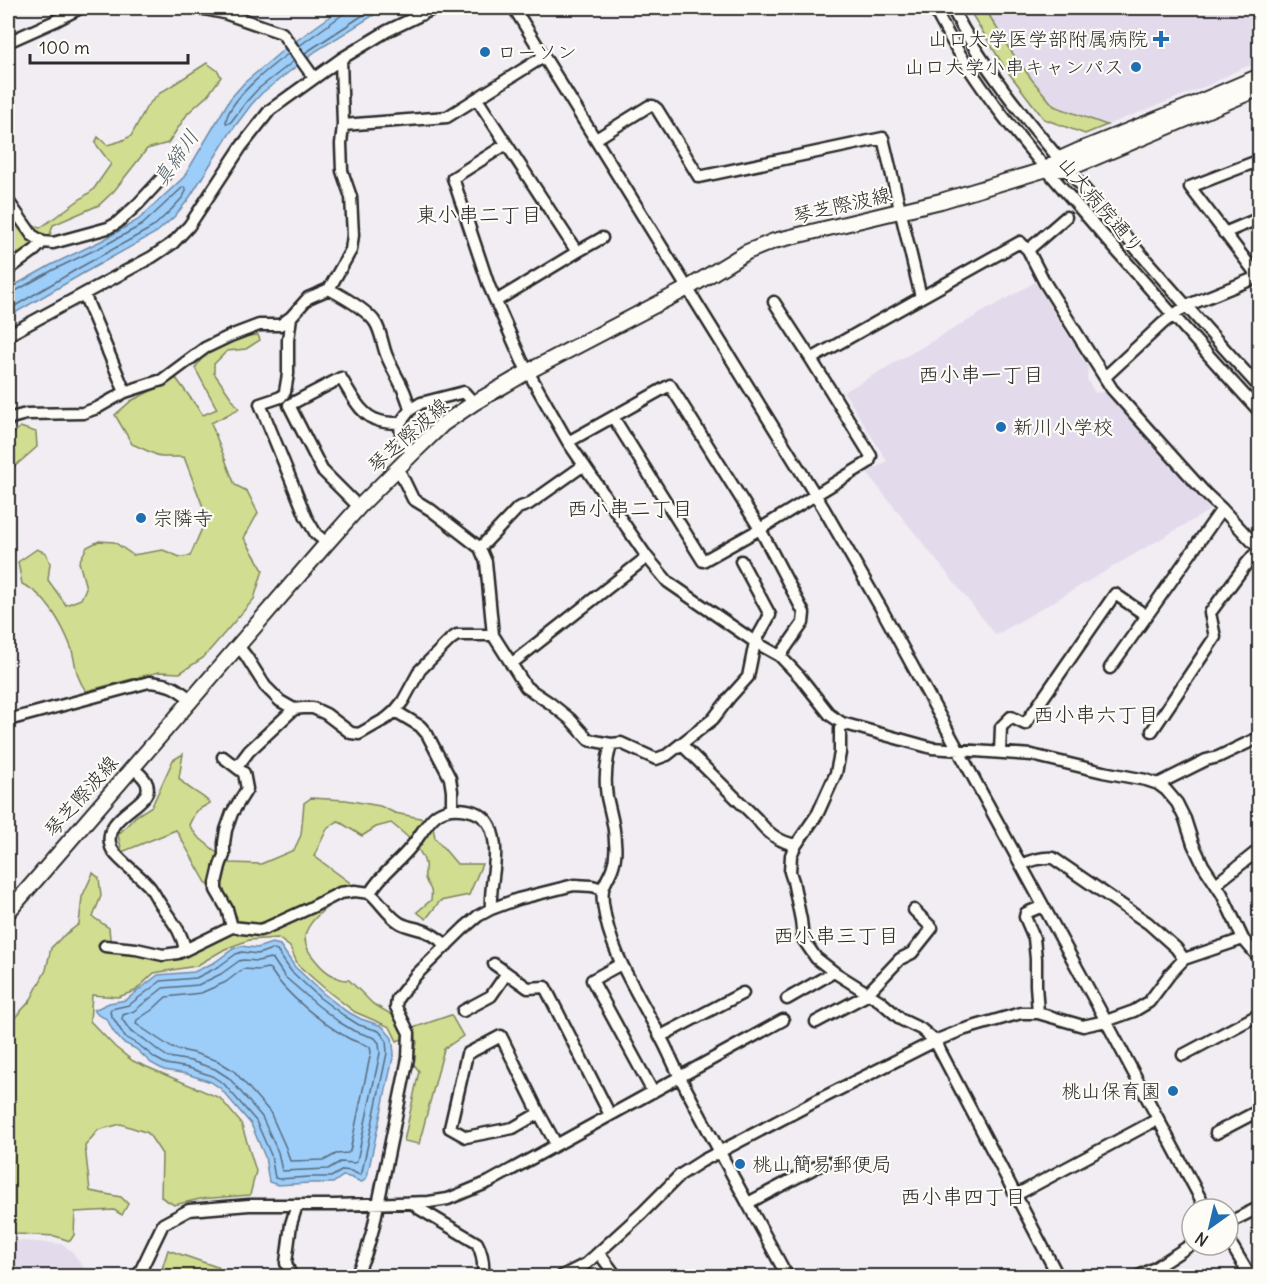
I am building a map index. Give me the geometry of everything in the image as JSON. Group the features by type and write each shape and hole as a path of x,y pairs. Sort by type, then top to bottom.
{"main road":[{"name":"琴芝際波線","path":"1064,164 1260,76"},
{"name":"琴芝際波線","path":"8,912 359,507 443,424 474,403 529,371 688,288 747,252 774,241 941,201 1064,164 1260,88"}],"street":[{"path":"8,42 80,8"},
{"path":"199,8 224,13 282,33 312,75"},
{"path":"9,330 84,294 174,243 189,226 241,147 270,110 312,75 387,31 435,8"},
{"path":"514,8 815,495 882,610 1200,1197"},
{"name":"山大病院通り","path":"933,8 977,81 1006,120 1173,316 1260,412"},
{"name":"山大病院通り","path":"952,8 969,39 1015,105 1120,232 1260,388"},
{"path":"343,125 447,117 544,57"},
{"path":"8,421 26,414 83,413 97,408 125,392 162,380 205,348 230,336 259,325 280,325 291,317 308,298 329,289 351,250 353,236 351,197 342,171 340,144 343,125 341,59"},
{"path":"477,99 577,252"},
{"path":"596,139 653,106 699,177 883,138 921,297"},
{"path":"505,145 453,178 489,286 522,361 568,442 647,557 668,582 755,642 780,656 830,715 842,723 932,748 1032,755 1158,784 1177,803 1203,865 1260,959"},
{"path":"1105,377 1163,323 1186,306 1259,278 1190,187 1260,160"},
{"path":"8,201 32,235 43,242 53,243 108,228 117,223 164,177"},
{"path":"1028,250 1066,218"},
{"path":"1224,233 1260,218"},
{"path":"496,301 602,238"},
{"path":"8,270 43,242"},
{"path":"811,359 1020,242 1028,250 1045,283 1112,389 1206,494 1222,508 1259,549 1210,613 1215,637 1152,731"},
{"path":"329,289 353,303 374,321 386,355 409,401 410,410"},
{"path":"84,294 125,392"},
{"path":"613,417 703,561 869,462 871,456 774,302"},
{"path":"291,317 285,392 274,401 260,404 306,517 316,534 327,543"},
{"path":"359,507 322,470 289,405 341,378 359,407 367,415 377,421 400,423"},
{"path":"568,442 670,385 760,529 804,613 803,622 780,656"},
{"path":"413,453 400,436 400,423 410,410 421,404 464,392 474,403"},
{"path":"480,548 518,508 529,504 584,465"},
{"path":"398,468 413,500 480,548 486,562 493,635 526,687 570,719 589,740 611,744 621,743 656,759 667,756 713,719 748,678 755,642 771,615 741,561"},
{"path":"1110,668 1222,508"},
{"path":"511,664 647,557"},
{"path":"1000,752 1000,727 1011,717 1025,724 1115,594 1147,616"},
{"path":"238,646 265,686 280,701 294,709 313,708 326,714 351,733 359,734 395,711 404,701 420,670 451,639 464,634 493,635"},
{"path":"8,720 149,682 165,683 192,700"},
{"path":"237,767 249,751 294,709"},
{"path":"395,711 420,726 427,734 450,778 452,809"},
{"path":"842,723 836,773 818,813 791,855 790,872 803,939 816,958 834,972 867,993 902,1020 921,1029 935,1041 1058,1276"},
{"path":"1158,784 1260,737"},
{"path":"611,744 606,761 605,780 614,827 615,857 603,889 607,923 621,964 787,1276"},
{"path":"682,745 757,819 765,830 781,841 796,845"},
{"path":"223,758 244,773 247,789 232,813 226,830 224,855 216,883 216,890 227,909 232,927"},
{"path":"132,767 146,781 148,790 144,798 114,824 111,830 110,845 117,856 149,885 177,926 185,950"},
{"path":"370,893 410,849 436,815 458,808 476,813 489,824 496,856 491,909"},
{"path":"1216,884 1260,849"},
{"path":"1021,865 1043,857 1053,858 1148,923 1176,948 1184,959"},
{"path":"359,1276 378,1204 408,1058 409,1033 396,1007 397,999 416,975 471,922 491,909 518,899 574,885 603,889"},
{"path":"105,946 163,955 178,953 232,927 260,930 340,893 355,891 370,893 398,922 428,932 447,945"},
{"path":"1038,1013 1034,938 1025,917 1026,913 1043,906"},
{"path":"816,1022 865,996 900,959 912,953 933,928 914,910"},
{"path":"562,1276 586,1264 680,1175 822,1098 935,1041 962,1030 1021,1013 1038,1013 1083,1026 1106,1021 1134,1011 1149,1002 1184,959 1251,944"},
{"path":"494,964 528,988 545,987 610,1115"},
{"path":"621,964 592,980 652,1092"},
{"path":"787,999 834,972"},
{"path":"464,1011 491,996 507,973"},
{"path":"660,1036 743,993"},
{"path":"1183,1055 1260,1014"},
{"path":"138,1276 164,1224 189,1210 249,1205 429,1203 464,1193 489,1182 783,1020"},
{"path":"539,1113 513,1128 466,1137 450,1128 467,1054 501,1036 556,1144"},
{"path":"1216,1133 1260,1110"},
{"path":"1016,1195 1158,1119"},
{"path":"748,1203 826,1162"},
{"path":"413,1203 477,1243 484,1265 483,1276"},
{"path":"291,1276 286,1263 291,1224 297,1205"},
{"path":"1240,1217 1260,1207"},
{"path":"1139,1276 1180,1252"},
{"path":"598,1253 616,1276"},
{"path":"1239,1257 1250,1276"}],"shaded area":[{"name":"山口大学小串キャンパス","path":"985,8 1259,8 1259,63 1107,125 1054,107 1008,47"},
{"name":"新川小学校","path":"1035,282 1088,367 1087,379 1095,393 1105,392 1210,510 996,635 867,473 887,461 844,392"},
{"path":"8,1240 63,1244 73,1253 90,1276 8,1276"}],"green space":[{"path":"971,8 985,8 1008,47 1054,106 1107,125 1085,134 1044,119 1005,68 971,13"},
{"path":"207,63 218,71 221,77 208,95 188,113 168,143 147,149 114,191 99,205 53,225 50,235 19,254 12,251 8,246 8,207 29,224 40,228 93,190 111,164 95,143 98,137 107,145 131,136 147,106 160,93"},
{"path":"258,335 260,340 246,349 227,351 214,364 214,373 239,409 211,423 235,485 247,491 258,513 244,538 263,570 254,599 203,658 180,673 159,672 86,691 76,670 71,647 63,629 52,610 38,594 22,584 18,562 37,549 46,553 50,563 48,580 66,605 81,599 86,588 79,562 87,547 99,541 114,542 133,555 163,550 180,557 190,556 203,526 203,507 184,457 161,457 132,444 115,415 131,401 176,378 203,415 217,409 195,368 204,355 236,337"},
{"path":"20,427 36,432 37,447 14,467 8,461 8,440"},
{"path":"183,754 179,778 210,803 196,811 189,825 197,836 230,863 261,864 294,850 301,835 304,803 311,798 346,800 380,806 395,813 425,819 433,827 435,838 457,864 482,864 469,895 440,901 426,919 417,912 431,900 431,890 425,878 423,857 407,836 391,823 376,827 362,836 338,821 327,829 314,856 349,882 352,888 316,917 306,931 306,945 323,969 340,979 349,980 373,1004 391,1014 403,1027 413,1028 451,1015 463,1036 444,1049 419,1144 404,1141 419,1071 412,1062 417,1043 415,1034 397,1041 390,1027 355,1012 298,965 290,947 278,938 249,940 225,949 196,966 154,973 135,991 118,997 92,995 90,1021 115,1047 133,1061 220,1098 241,1123 256,1171 250,1195 200,1199 174,1205 161,1197 162,1154 148,1133 121,1124 98,1130 85,1146 90,1191 121,1197 128,1204 122,1215 114,1210 75,1212 74,1235 70,1241 55,1236 18,1234 8,1230 8,1025 30,1001 46,970 51,948 79,924 82,897 93,873 99,878 101,896 93,917 109,928 111,949 156,959 188,954 231,933 237,917 225,899 212,893 176,830 122,852 118,835 136,816 152,806 173,760"},
{"path":"168,1250 217,1267 225,1276 168,1276 161,1272"}],"water":[{"path":"342,8 385,8 316,51 262,93 230,133 188,200 157,232 8,317 8,289 138,220 184,177 230,99 244,83 282,51"},
{"path":"272,943 280,945 295,967 324,994 346,1011 382,1026 392,1038 394,1053 367,1177 362,1182 343,1176 333,1183 278,1185 269,1182 265,1157 251,1124 220,1088 211,1082 187,1074 164,1070 151,1063 136,1049 122,1042 107,1019 98,1015 94,1010 109,1003 126,1000 158,975 194,972 241,946 257,948"}],"place":[{"name":"山口大学医学部附属病院","path":"1161,39"},
{"name":"ローソン","path":"485,52"},
{"name":"山口大学小串キャンパス","path":"1136,67"},
{"name":"新川小学校","path":"1001,427"},
{"name":"宗隣寺","path":"141,518"},
{"name":"桃山保育園","path":"1173,1091"},
{"name":"桃山簡易郵便局","path":"740,1164"}],"district":[{"name":"東小串二丁目","path":"479,215"},
{"name":"西小串一丁目","path":"981,375"},
{"name":"西小串二丁目","path":"630,509"},
{"name":"西小串六丁目","path":"1096,715"},
{"name":"西小串三丁目","path":"836,936"},
{"name":"西小串四丁目","path":"963,1197"}],"water label":[{"name":"真締川","path":"176,158"}]}
